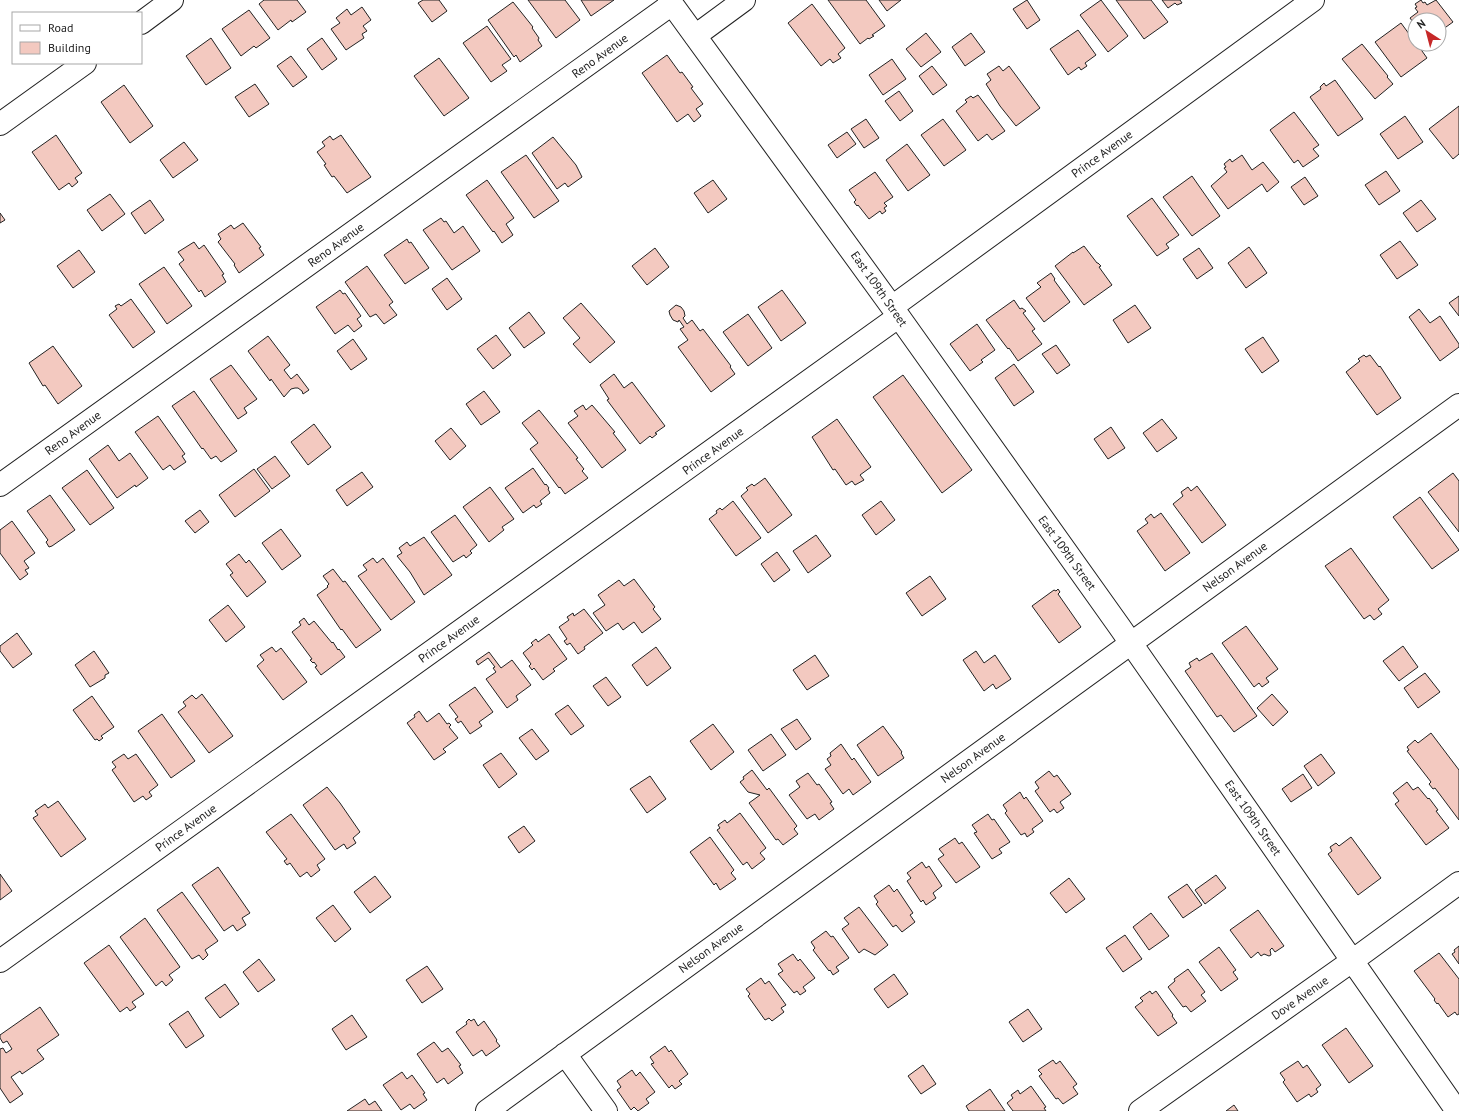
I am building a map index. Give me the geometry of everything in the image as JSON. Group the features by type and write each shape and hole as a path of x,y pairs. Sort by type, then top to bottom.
{"street":[{"path":"142,21 172,0"},
{"path":"695,36 744,0"},
{"name":"Prince Avenue","path":"0,961 895,312 1312,0"},
{"name":"East 109th Street","path":"671,2 895,312 1131,643 1457,1111"},
{"name":"Reno Avenue","path":"0,485 671,2"},
{"path":"0,124 84,64"},
{"name":"Nelson Avenue","path":"487,1111 1459,405"},
{"name":"Dove Avenue","path":"1140,1111 1352,961 1459,883"},
{"path":"566,1054 606,1111"}],"building":[{"path":"264,0 297,0 306,12 292,22 291,20 278,30 259,4"},
{"path":"423,0 439,0 447,11 432,22 418,3"},
{"path":"528,0 565,0 580,20 556,38"},
{"path":"581,0 614,0 591,16"},
{"path":"828,0 866,0 885,26 872,35 874,36 869,39 868,38 860,44"},
{"path":"879,0 901,0 887,11"},
{"path":"1027,0 1040,20 1027,29 1013,9"},
{"path":"1101,0 1128,36 1108,52 1080,15"},
{"path":"1116,0 1151,0 1168,22 1144,39"},
{"path":"1162,0 1180,0 1182,3 1177,5 1175,3 1168,8"},
{"path":"1421,0 1427,5 1436,0 1445,12 1418,12 1415,8 1417,7 1415,4"},
{"path":"513,2 533,27 532,28 539,38 538,40 542,46 520,62 516,55 514,57 488,20"},
{"path":"812,4 845,48 838,54 841,58 833,63 830,59 821,66 788,23"},
{"path":"362,7 371,20 363,26 367,31 362,34 364,38 346,50 331,29 340,23 336,18 347,9 351,15"},
{"path":"249,10 270,38 256,48 254,46 241,56 222,29"},
{"path":"1447,14 1453,22 1447,26"},
{"path":"1401,23 1407,31 1407,52 1423,52 1427,58 1401,77 1375,42"},
{"path":"487,26 511,59 502,65 507,71 491,82 463,43"},
{"path":"1078,30 1096,55 1085,63 1087,66 1081,70 1079,67 1068,75 1050,49"},
{"path":"926,33 941,52 921,67 906,49"},
{"path":"971,33 985,52 965,66 952,47"},
{"path":"211,38 231,68 206,85 186,56"},
{"path":"322,38 337,59 322,70 307,49"},
{"path":"1362,44 1393,84 1375,99 1342,59"},
{"path":"667,55 680,73 682,72 693,87 691,88 703,104 696,109 701,116 694,122 688,114 677,122 642,73"},
{"path":"291,56 307,77 293,87 277,66"},
{"path":"439,58 469,98 444,116 414,76"},
{"path":"892,59 906,79 883,95 869,75"},
{"path":"932,66 947,85 933,95 919,76"},
{"path":"999,66 1003,71 1009,66 1040,108 1016,126 1000,106 986,84 991,80 987,74"},
{"path":"1335,80 1363,119 1338,136 1310,97 1321,89 1320,87 1324,83 1326,86"},
{"path":"255,84 269,104 249,117 235,97"},
{"path":"124,85 153,126 130,143 101,102"},
{"path":"899,91 913,111 900,121 885,101"},
{"path":"978,95 1005,131 992,140 987,134 978,141 956,111 967,102 965,100 971,96 973,98"},
{"path":"1459,106 1459,154 1453,159 1429,129"},
{"path":"1294,112 1319,145 1313,149 1319,156 1303,167 1298,160 1294,163 1270,130"},
{"path":"1405,116 1423,142 1398,159 1380,134"},
{"path":"866,119 879,138 864,148 851,129"},
{"path":"943,119 966,150 944,166 921,135"},
{"path":"847,132 856,144 837,158 828,145"},
{"path":"56,135 82,173 75,178 78,182 72,187 69,183 59,190 32,152"},
{"path":"341,135 371,177 347,193 334,176 332,177 324,165 326,164 317,152 325,146 322,142 330,136 333,140"},
{"path":"553,137 576,165 582,177 568,187 565,183 557,189 532,153"},
{"path":"184,142 198,160 173,178 160,160"},
{"path":"907,144 930,175 908,191 886,160"},
{"path":"526,155 559,201 534,218 501,172"},
{"path":"1242,155 1252,170 1263,162 1279,182 1267,192 1262,184 1228,209 1211,186 1227,172 1224,168 1226,167 1224,164 1230,159 1232,162"},
{"path":"1386,171 1400,191 1379,205 1365,185"},
{"path":"875,172 893,197 884,203 887,206 884,208 886,211 882,214 880,211 869,219 854,202 856,200 849,190"},
{"path":"1192,176 1220,216 1192,236 1163,197"},
{"path":"1305,177 1318,196 1304,205 1291,187"},
{"path":"487,180 514,218 506,224 513,235 502,243 466,195"},
{"path":"713,180 727,199 708,213 694,193"},
{"path":"110,194 125,214 102,231 87,210"},
{"path":"1152,198 1179,235 1166,244 1169,248 1157,256 1127,216"},
{"path":"150,200 164,220 145,234 131,213"},
{"path":"1421,200 1436,219 1417,232 1403,213"},
{"path":"0,213 5,220 0,223"},
{"path":"441,218 444,222 446,221 454,233 463,226 480,251 452,270 423,230"},
{"path":"243,223 261,247 259,248 264,255 239,273 234,265 235,264 218,242 221,239 218,234 231,225 234,229"},
{"path":"407,239 409,243 411,242 429,268 405,284 384,255"},
{"path":"1400,241 1418,265 1397,279 1380,255"},
{"path":"194,242 199,249 204,245 224,274 222,275 226,282 205,297 201,290 199,292 179,264 184,260 178,252"},
{"path":"1084,246 1101,266 1099,267 1112,285 1084,305 1055,266 1073,252"},
{"path":"1249,247 1267,273 1246,288 1228,263"},
{"path":"655,248 669,267 647,285 632,266"},
{"path":"1199,248 1213,268 1197,279 1183,259"},
{"path":"79,250 95,272 73,288 57,266"},
{"path":"367,266 393,302 389,305 397,315 384,324 376,314 370,317 345,282"},
{"path":"164,267 192,306 167,324 139,284"},
{"path":"1051,273 1055,279 1054,280 1070,302 1044,322 1026,298 1041,287 1037,283"},
{"path":"447,278 462,299 447,310 432,289"},
{"path":"340,290 343,294 345,293 361,316 357,319 362,326 354,332 348,325 335,334 316,307"},
{"path":"782,290 806,323 781,341 758,307"},
{"path":"1459,296 1459,316 1449,303"},
{"path":"131,299 155,332 133,348 109,315 117,309 115,306 119,304 121,306"},
{"path":"1014,300 1020,309 1022,308 1026,311 1023,313 1035,329 1032,331 1042,344 1018,361 986,320"},
{"path":"581,303 615,342 590,363 573,344 580,338 563,318"},
{"path":"676,305 681,307 684,311 685,316 683,318 687,324 692,320 700,331 703,329 731,366 730,367 735,374 711,392 678,347 688,340 680,329 684,327 679,320 678,322 673,320 670,315 669,311"},
{"path":"1135,305 1151,328 1128,343 1113,320"},
{"path":"1419,309 1430,323 1440,316 1459,344 1459,347 1440,361 1409,317"},
{"path":"529,312 545,333 524,348 509,328"},
{"path":"748,314 772,348 748,366 723,332"},
{"path":"977,324 995,350 981,360 983,362 970,371 950,344"},
{"path":"496,335 511,355 493,369 477,349"},
{"path":"268,336 290,365 284,370 291,379 297,374 309,390 303,394 298,388 291,389 284,397 271,379 270,381 248,351"},
{"path":"1263,337 1279,361 1262,373 1245,349"},
{"path":"353,339 367,359 351,370 337,351"},
{"path":"1056,345 1070,365 1057,374 1042,354"},
{"path":"53,346 82,386 58,404 45,385 43,386 29,363"},
{"path":"1364,355 1366,357 1370,355 1379,367 1380,366 1401,398 1377,415 1346,372 1360,361 1358,359"},
{"path":"1014,364 1034,392 1014,406 995,378"},
{"path":"231,365 257,399 244,408 247,413 238,419 210,379"},
{"path":"614,374 624,388 632,382 665,426 655,433 657,434 652,438 650,436 640,444 607,400 609,399 600,385"},
{"path":"903,375 972,470 942,493 873,397"},
{"path":"194,391 237,451 221,462 216,456 211,459 203,448 202,449 172,406"},
{"path":"484,391 500,412 481,425 466,404"},
{"path":"583,405 586,410 592,405 615,432 613,433 626,450 602,468 568,423 578,416 574,411"},
{"path":"539,410 578,458 576,459 584,469 582,471 588,478 565,494 530,449 538,443 522,423"},
{"path":"158,416 185,454 182,456 186,462 174,470 170,465 163,470 135,432"},
{"path":"837,419 871,467 860,475 864,480 855,485 852,481 846,485 835,469 833,470 812,437"},
{"path":"1162,419 1177,438 1157,452 1143,433"},
{"path":"314,424 331,447 308,465 291,442"},
{"path":"1111,427 1125,448 1108,459 1094,439"},
{"path":"451,428 466,446 450,460 435,441"},
{"path":"108,445 119,461 130,453 148,478 117,498 89,459"},
{"path":"275,456 290,476 272,489 257,469"},
{"path":"533,468 545,485 546,484 549,488 550,493 540,501 542,504 536,508 534,505 523,513 505,488"},
{"path":"254,469 270,491 235,517 219,495"},
{"path":"87,470 114,508 90,525 62,488"},
{"path":"362,472 373,487 347,506 336,490"},
{"path":"1453,473 1459,481 1459,532 1428,492"},
{"path":"765,478 792,515 768,533 741,496 748,490 746,488 752,484 754,486"},
{"path":"1197,486 1226,525 1202,543 1173,504 1183,496 1181,492 1188,487 1191,491"},
{"path":"490,487 514,519 502,527 504,530 489,542 463,507"},
{"path":"50,495 75,530 49,547 46,542 48,540 27,511"},
{"path":"1420,497 1459,550 1432,569 1393,517"},
{"path":"733,501 761,538 736,556 709,519 717,513 716,511 720,508 722,510"},
{"path":"881,501 895,520 876,535 862,515"},
{"path":"200,510 209,522 195,533 185,521"},
{"path":"1161,513 1190,553 1165,571 1137,531 1148,523 1145,519 1151,514 1154,518"},
{"path":"455,515 477,545 470,551 472,553 466,558 464,555 453,562 431,532"},
{"path":"12,521 35,553 24,561 29,568 25,570 28,574 20,580 0,553 0,530"},
{"path":"281,529 301,556 282,570 262,543"},
{"path":"816,535 831,556 808,573 793,551"},
{"path":"424,537 452,575 424,595 410,572 397,556 402,553 399,548 407,542 410,546"},
{"path":"1351,548 1389,600 1378,609 1382,614 1374,620 1370,615 1364,619 1325,566"},
{"path":"777,552 790,570 774,582 761,564"},
{"path":"239,554 246,563 249,560 266,582 247,597 230,575 233,573 226,564"},
{"path":"373,558 377,563 383,558 415,602 391,620 358,576 367,570 363,565"},
{"path":"333,569 343,582 345,581 381,630 356,648 342,629 341,630 317,595 328,587 327,586 329,584 323,576"},
{"path":"930,576 946,599 922,616 906,593"},
{"path":"634,579 655,607 653,609 661,619 642,633 634,622 623,630 618,623 606,631 593,613 605,605 598,595 619,580 624,586"},
{"path":"1058,589 1060,592 1058,594 1081,627 1059,643 1032,606 1054,590 1056,591"},
{"path":"228,605 245,627 226,642 209,620"},
{"path":"584,609 603,633 584,647 585,649 578,654 570,643 567,645 564,641 567,639 559,627 569,620 567,617 573,613 574,616"},
{"path":"304,618 309,625 314,621 345,657 321,675 315,667 317,666 310,660 312,659 292,632 301,625 299,622"},
{"path":"1246,626 1278,669 1266,678 1269,682 1262,687 1259,683 1254,687 1222,643"},
{"path":"17,633 32,654 13,668 0,651 0,646"},
{"path":"549,634 567,659 553,669 555,671 543,680 534,668 532,670 529,666 531,664 523,653 533,645 531,643 536,639 538,642"},
{"path":"1403,646 1418,667 1399,681 1383,661"},
{"path":"272,647 276,652 281,648 307,682 283,700 257,666 264,660 260,655"},
{"path":"656,647 671,668 647,686 632,665"},
{"path":"94,651 109,673 105,675 105,678 90,687 75,665"},
{"path":"976,651 984,663 995,655 1011,679 996,689 993,684 984,691 963,660"},
{"path":"489,652 501,668 512,660 531,685 516,696 518,700 507,708 486,679 496,672 493,668 495,667 488,658 478,665 476,661"},
{"path":"1212,653 1257,716 1234,732 1221,715 1217,717 1185,671 1191,667 1189,663 1197,658 1199,661"},
{"path":"815,655 829,676 807,690 793,670"},
{"path":"1425,673 1440,692 1418,708 1404,688"},
{"path":"606,677 621,697 608,706 593,686"},
{"path":"475,687 493,712 479,722 482,726 470,734 461,721 458,723 455,719 458,717 449,705"},
{"path":"202,694 233,736 209,753 178,712 186,706 183,702 192,695 196,699"},
{"path":"1272,694 1288,712 1273,726 1257,708"},
{"path":"92,696 114,727 101,736 103,738 99,741 97,739 95,740 73,710"},
{"path":"568,705 584,726 571,735 555,714"},
{"path":"419,711 427,722 439,713 447,724 449,723 451,725 449,727 458,738 443,749 446,752 434,760 407,723 415,717 414,715"},
{"path":"162,714 195,761 171,778 138,731"},
{"path":"797,719 811,739 796,750 781,729"},
{"path":"713,724 734,752 711,770 690,741"},
{"path":"883,726 902,752 901,753 904,758 878,776 857,745"},
{"path":"532,729 549,751 536,760 519,738"},
{"path":"1431,733 1459,770 1459,820 1435,788 1433,789 1429,784 1431,782 1407,751 1409,750 1407,747 1415,740 1418,743"},
{"path":"771,734 786,755 763,771 748,750"},
{"path":"841,744 852,760 854,758 871,782 853,795 849,789 843,794 825,769 831,765 827,759 831,756 830,753"},
{"path":"501,753 517,774 499,788 483,765"},
{"path":"124,754 128,759 136,754 158,785 149,792 152,796 146,800 143,796 134,802 112,770 116,767 112,762"},
{"path":"1321,754 1335,773 1318,786 1304,766"},
{"path":"752,770 767,790 769,788 797,826 794,829 798,834 783,845 778,839 776,840 749,803 760,795 748,792 740,782 744,779 743,777"},
{"path":"1049,771 1054,777 1057,775 1071,794 1060,802 1064,808 1057,813 1054,809 1050,812 1035,791 1039,788 1035,782"},
{"path":"808,773 817,785 819,784 832,802 830,803 834,809 819,820 815,814 807,819 789,795 800,787 796,781"},
{"path":"1303,774 1312,788 1291,802 1282,789"},
{"path":"650,776 666,799 647,813 630,789"},
{"path":"1407,782 1413,790 1418,787 1428,799 1429,798 1438,810 1436,811 1449,828 1426,845 1395,804 1399,801 1393,793"},
{"path":"327,787 360,832 353,838 356,843 347,849 344,844 335,850 303,805"},
{"path":"1020,792 1024,799 1026,797 1043,821 1032,829 1034,832 1027,837 1025,833 1021,835 1005,813 1007,811 1003,805"},
{"path":"58,801 86,839 61,857 33,818 38,815 35,811 45,804 48,808"},
{"path":"740,813 766,848 760,853 765,859 752,869 747,862 743,865 717,830 720,828 718,825 725,820 727,823"},
{"path":"291,814 325,859 317,865 320,870 311,877 307,872 300,877 290,863 287,865 284,861 287,859 266,832"},
{"path":"988,814 992,820 994,819 1010,842 999,849 1002,853 992,859 974,833 977,832 972,825"},
{"path":"524,826 535,841 519,853 508,837"},
{"path":"710,837 734,870 731,873 736,879 720,890 716,883 714,885 690,852"},
{"path":"1351,837 1381,878 1358,895 1328,854 1332,851 1330,847 1336,843 1339,846"},
{"path":"955,838 959,844 962,842 980,867 956,883 938,859 944,855 939,849"},
{"path":"922,862 926,868 929,866 942,886 933,893 936,898 926,905 923,900 921,902 907,881 911,878 907,873"},
{"path":"218,867 250,913 242,918 246,925 237,931 233,925 224,931 192,885"},
{"path":"0,874 12,891 0,900"},
{"path":"1216,875 1226,888 1205,904 1195,890"},
{"path":"375,876 391,897 370,913 354,892"},
{"path":"1069,878 1085,899 1066,913 1050,893"},
{"path":"1187,884 1202,905 1183,918 1168,897"},
{"path":"889,885 894,892 897,889 913,913 910,915 915,922 902,932 896,925 893,927 876,904 878,902 874,896"},
{"path":"182,892 218,941 205,950 208,955 203,960 199,955 192,959 157,910"},
{"path":"333,905 351,929 335,942 316,918"},
{"path":"859,907 888,945 875,955 864,949 859,953 842,929 849,924 844,918"},
{"path":"1258,910 1284,946 1275,952 1272,948 1270,950 1271,955 1269,956 1264,954 1261,956 1258,952 1251,958 1230,930"},
{"path":"1151,913 1169,936 1149,950 1133,927"},
{"path":"145,918 180,967 169,975 173,980 166,986 162,981 156,986 120,937"},
{"path":"826,931 831,937 833,936 849,958 836,967 839,971 833,975 813,950 815,948 811,942"},
{"path":"1125,935 1142,959 1123,972 1106,948"},
{"path":"109,945 144,994 132,1002 136,1007 130,1011 127,1007 120,1012 84,963"},
{"path":"1459,946 1459,964 1452,954"},
{"path":"1219,947 1236,970 1233,972 1238,979 1221,991 1199,962"},
{"path":"1439,953 1459,979 1459,1014 1457,1015 1455,1012 1448,1017 1414,971"},
{"path":"793,954 798,961 800,959 815,978 803,987 806,991 800,995 797,991 794,993 778,974 783,971 778,964"},
{"path":"259,959 275,980 258,992 243,972"},
{"path":"427,966 443,989 422,1003 406,980"},
{"path":"1188,969 1205,992 1201,995 1206,1001 1191,1012 1186,1006 1183,1007 1168,987 1175,981 1174,979"},
{"path":"894,974 908,994 888,1008 874,989"},
{"path":"761,978 765,984 769,981 786,1005 781,1008 784,1012 772,1021 769,1018 765,1020 748,996 750,994 746,989"},
{"path":"225,984 239,1004 220,1018 205,998"},
{"path":"1150,991 1152,994 1156,991 1177,1023 1158,1036 1135,1007 1143,1001 1140,998"},
{"path":"40,1007 59,1035 37,1050 44,1059 22,1074 20,1071 11,1077 23,1094 10,1103 0,1088 0,1049 3,1048 6,1053 12,1049 7,1041 3,1043 0,1035"},
{"path":"1028,1009 1042,1029 1023,1042 1009,1022"},
{"path":"188,1011 204,1036 186,1048 169,1024"},
{"path":"352,1015 367,1037 346,1050 332,1029"},
{"path":"469,1019 471,1021 474,1019 478,1026 484,1021 500,1046 486,1056 482,1050 473,1056 456,1032 467,1024 466,1022"},
{"path":"1346,1028 1373,1066 1349,1083 1322,1045"},
{"path":"434,1042 442,1052 448,1048 461,1065 459,1066 463,1073 448,1084 444,1078 437,1083 417,1054"},
{"path":"665,1046 669,1052 671,1050 688,1074 679,1081 682,1084 675,1089 672,1085 669,1088 651,1064 654,1063 650,1057"},
{"path":"1053,1060 1056,1064 1060,1061 1077,1084 1073,1087 1078,1094 1063,1104 1058,1098 1056,1099 1039,1076 1042,1074 1038,1070"},
{"path":"1298,1061 1303,1068 1307,1065 1321,1085 1316,1089 1318,1092 1311,1097 1309,1094 1297,1102 1283,1082 1285,1080 1280,1073"},
{"path":"923,1065 936,1084 921,1094 908,1076"},
{"path":"632,1070 636,1076 640,1072 655,1092 646,1099 649,1103 638,1111 634,1107 631,1110 617,1090 621,1087 617,1081"},
{"path":"402,1072 407,1079 412,1075 425,1093 423,1094 427,1100 414,1109 410,1104 401,1110 383,1085"},
{"path":"1031,1086 1046,1107 1044,1108 1046,1111 1013,1111 1007,1103 1013,1098 1011,1095 1018,1090 1020,1094"},
{"path":"990,1089 1005,1111 969,1111 966,1106"},
{"path":"365,1099 369,1105 375,1101 382,1111 347,1111"},
{"path":"1234,1105 1238,1111 1226,1111"}]}
